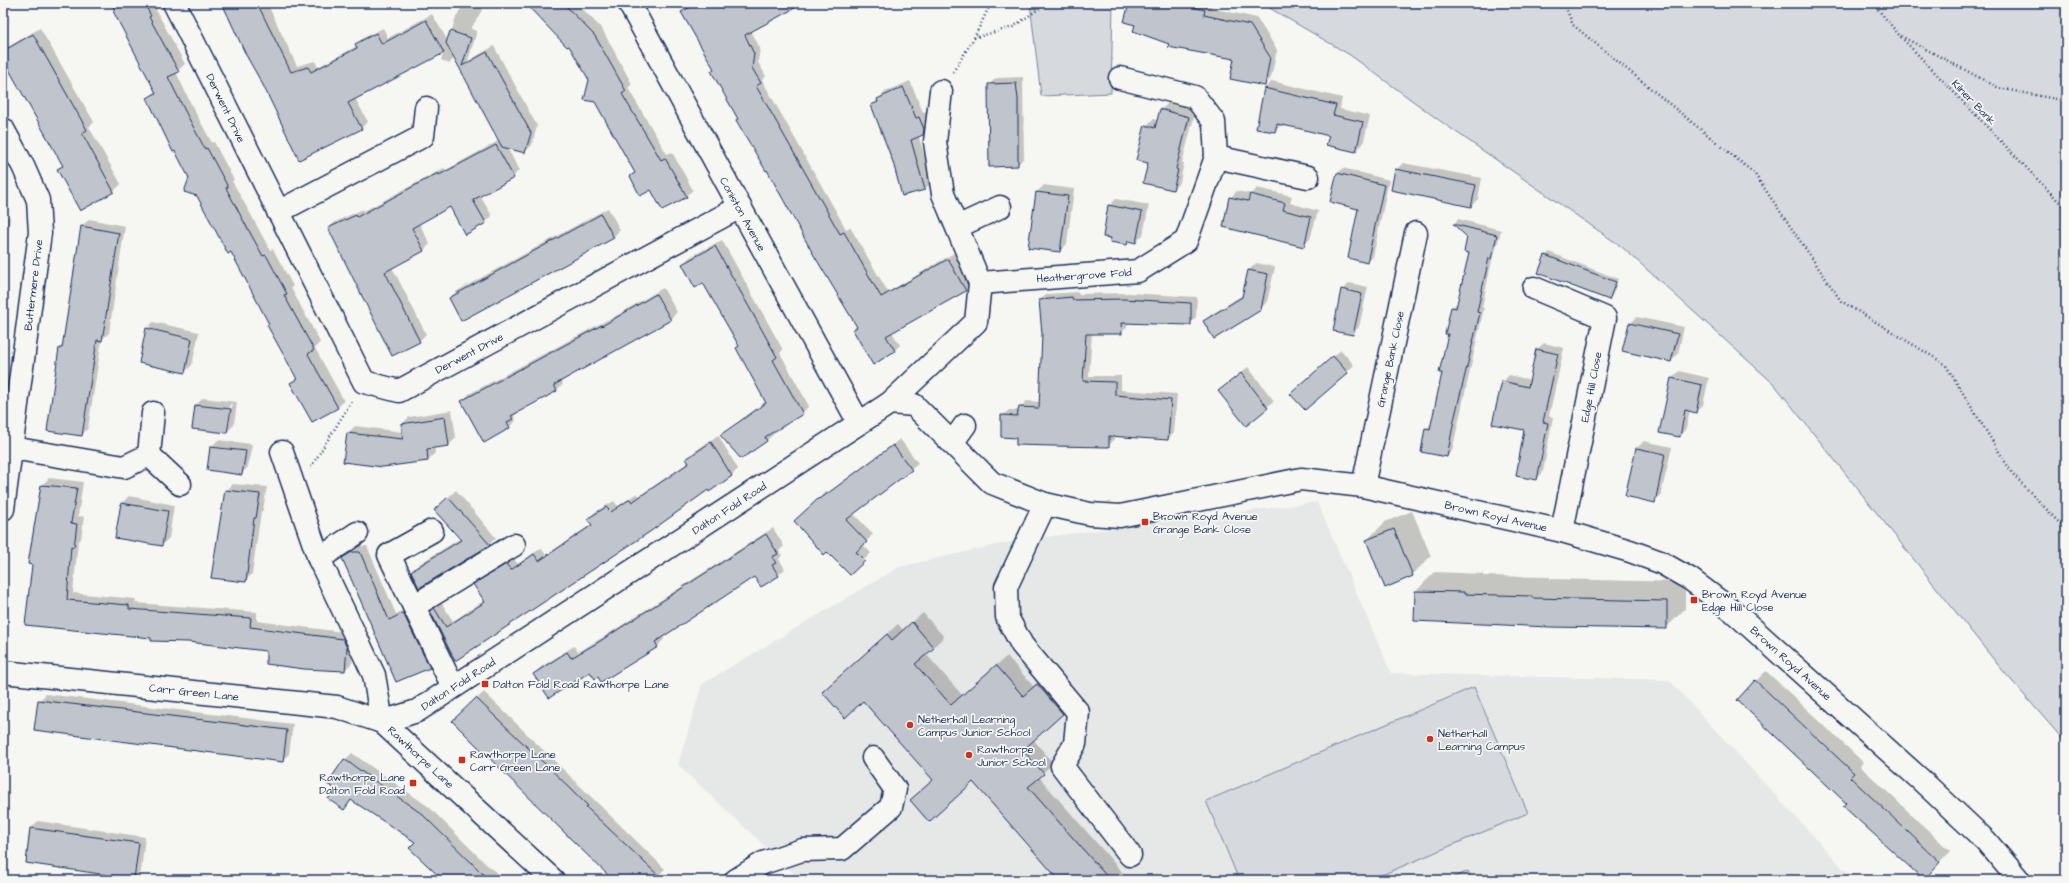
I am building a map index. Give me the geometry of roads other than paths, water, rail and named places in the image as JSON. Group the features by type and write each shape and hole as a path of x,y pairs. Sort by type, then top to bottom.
{"street":[{"name":"Derwent Drive","path":"174,3 364,382 398,391 740,207"},
{"name":"Coniston Avenue","path":"629,3 859,423"},
{"name":"Heathergrove Fold","path":"980,283 1138,271 1186,241 1216,157 1214,122 1194,96 1120,78"},
{"name":"Dalton Fold Road","path":"382,722 417,711 890,403 976,322 980,283 943,194 935,142 941,91"},
{"path":"278,212 423,136 426,108"},
{"name":"Buttermere Drive","path":"3,130 24,166 38,200 40,233 3,509"},
{"path":"1216,157 1308,177"},
{"path":"957,227 1000,207"},
{"name":"Grange Bank Close","path":"1363,486 1416,233"},
{"name":"Edge Hill Close","path":"1534,288 1605,318 1562,531"},
{"name":"Brown Royd Avenue","path":"890,403 914,405 992,483 1045,504 1090,514 1120,516 1301,479 1363,486 1562,531 1630,551 1660,562 1690,579 1734,612 1921,780 1986,841 2019,880"},
{"path":"149,455 153,413"},
{"path":"952,443 965,425"},
{"path":"12,448 124,467 149,455"},
{"name":"Rawthorpe Lane","path":"282,452 319,559 374,675 382,722 553,880"},
{"path":"149,455 180,484"},
{"path":"1045,504 1006,587 1007,617 1022,645 1078,712 1075,744 1062,766 1130,855"},
{"path":"432,531 389,555 453,687"},
{"path":"319,559 357,534"},
{"path":"414,606 514,545"},
{"name":"Carr Green Lane","path":"3,672 337,707 382,722"},
{"path":"736,880 763,863 802,850 842,849 891,807 895,789 873,758"}],"place":[{"name":"Brown Royd Avenue Grange Bank Close","path":"1145,522"},
{"name":"Brown Royd Avenue Edge Hill Close","path":"1694,600"},
{"name":"Dalton Fold Road Rawthorpe Lane","path":"485,684"},
{"name":"Netherhall Learning Campus Junior School","path":"910,725"},
{"name":"Netherhall Learning Campus","path":"1430,739"},
{"name":"Rawthorpe Junior School","path":"969,755"},
{"name":"Rawthorpe Lane Carr Green Lane","path":"462,760"},
{"name":"Rawthorpe Lane Dalton Fold Road","path":"413,783"}]}
